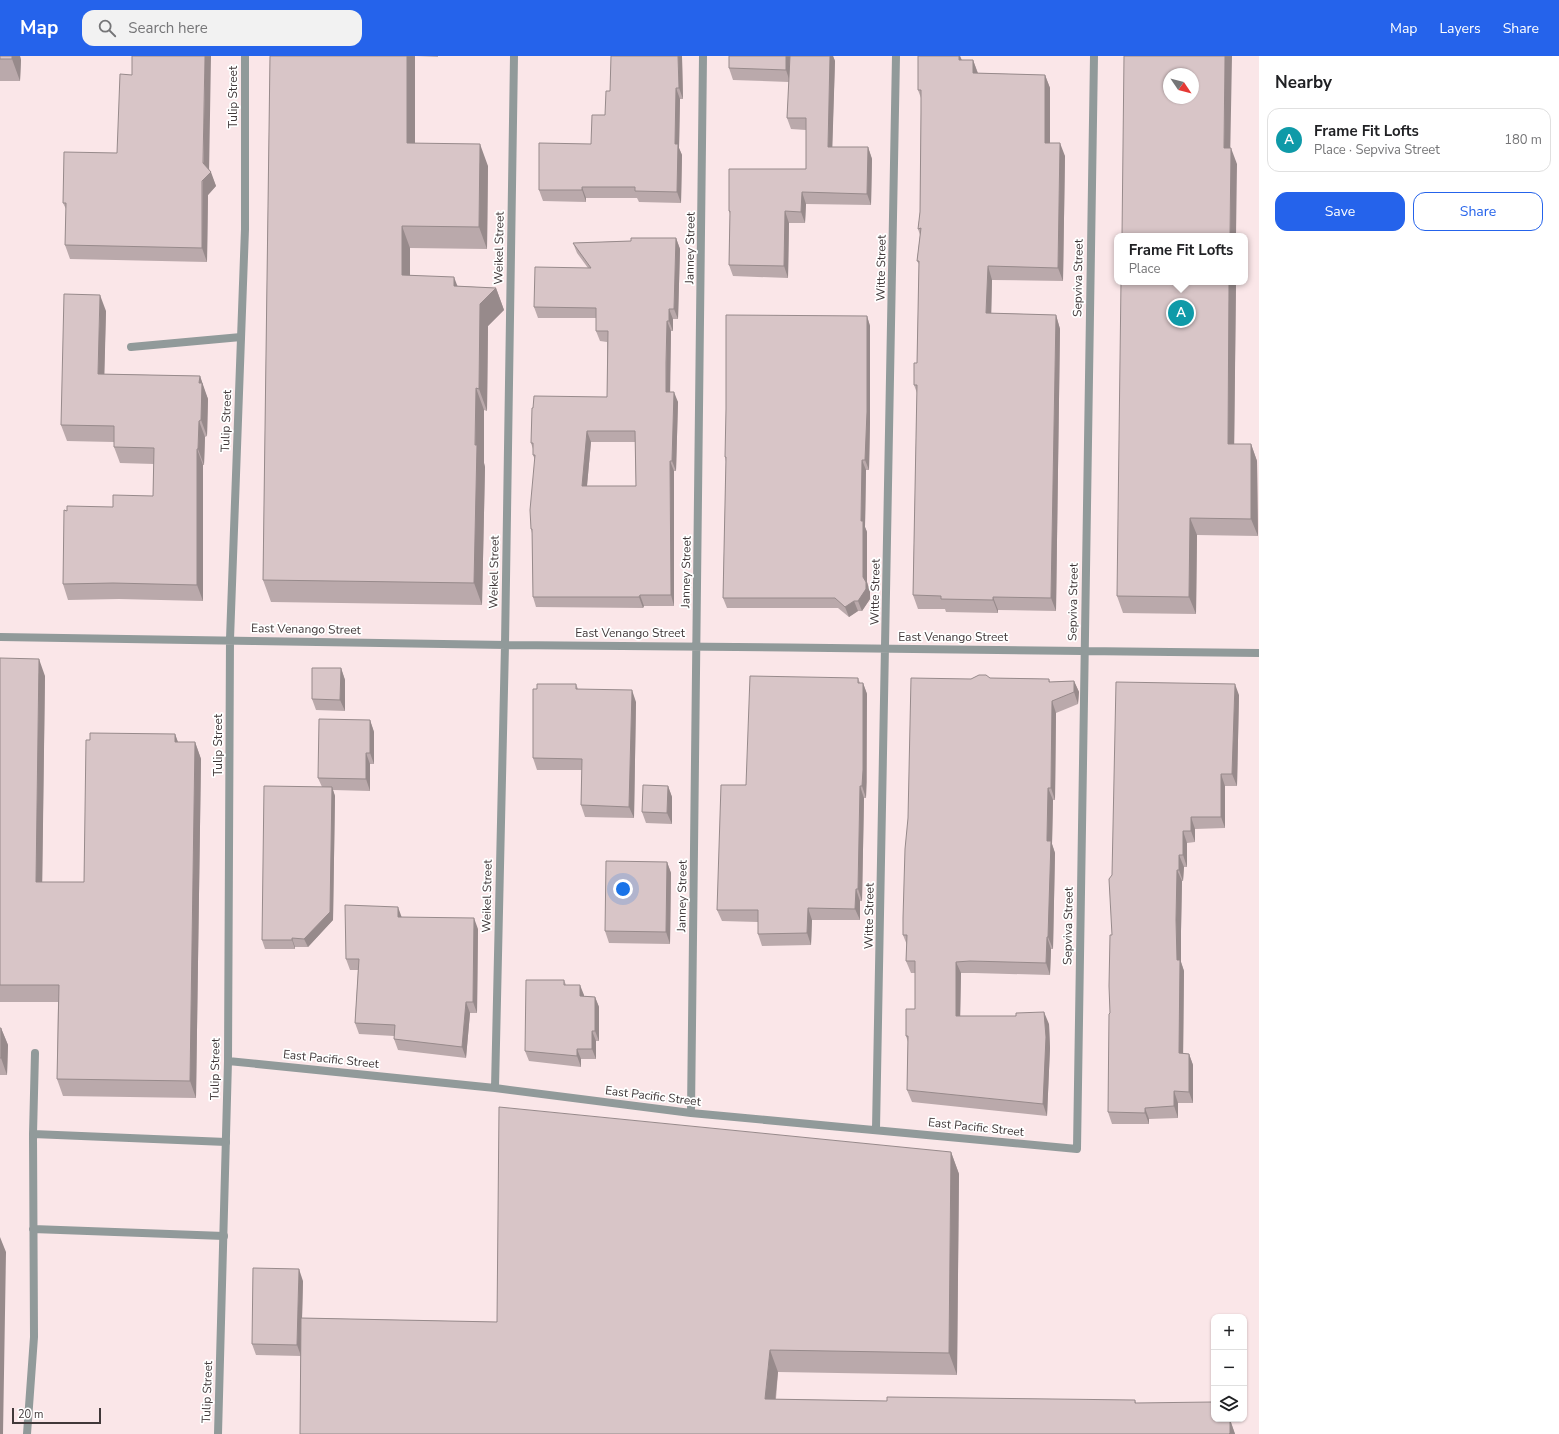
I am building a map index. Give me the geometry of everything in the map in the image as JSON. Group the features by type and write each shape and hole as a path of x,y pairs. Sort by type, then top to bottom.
{"street":[{"name":"Tulip Street","path":"218,1434 228,1061 230,639 245,229 245,56"},
{"name":"Weikel Street","path":"495,1088 505,645 514,56"},
{"name":"Janney Street","path":"691,1113 698,646 703,56"},
{"name":"Witte Street","path":"876,1129 896,56"},
{"name":"Sepviva Street","path":"1077,1148 1094,56"},
{"path":"131,347 241,336"},
{"name":"East Venango Street","path":"0,637 230,639 505,645 1259,653"},
{"path":"27,1434 34,1337 33,1134 35,1053"},
{"name":"East Pacific Street","path":"228,1061 495,1088 691,1113 1077,1148"},
{"path":"33,1134 226,1142"},
{"path":"33,1229 224,1236"}],"building":[{"path":"0,56 12,56 12,59 0,59"},
{"path":"132,56 205,56 203,163 211,172 202,181 202,248 65,245 66,203 63,203 64,152 117,153 120,74 132,75"},
{"path":"270,56 407,56 407,143 480,144 479,227 402,226 402,275 454,277 454,286 496,288 480,304 479,389 476,388 475,445 477,445 474,583 263,580"},
{"path":"611,56 678,56 679,88 676,88 675,144 678,144 677,192 635,191 635,187 582,187 582,190 539,190 539,143 591,144 592,115 605,115 606,91 610,91"},
{"path":"729,56 786,56 786,70 729,68"},
{"path":"790,56 830,56 828,147 868,147 867,194 802,192 801,212 785,211 784,266 729,265 729,169 806,169 806,118 787,118"},
{"path":"918,56 959,56 959,60 973,60 973,73 1045,75 1045,143 1060,143 1058,268 988,266 986,313 1056,315 1051,598 993,597 993,600 941,599 941,596 913,595 917,385 914,385 914,363 917,363 919,261 917,261 921,228 918,229 920,212 921,90 918,90"},
{"path":"1124,56 1225,56 1224,148 1231,148 1230,233 1122,233"},
{"path":"631,238 676,238 674,309 669,309 669,321 667,321 666,363 666,392 674,392 672,461 670,461 671,595 640,595 639,597 533,597 532,529 530,510 535,455 533,455 533,443 531,443 532,408 534,396 607,397 608,331 596,331 596,308 534,307 535,267 591,268 573,243 631,241","holes":["587,431 635,431 636,486 582,486"]},
{"path":"1121,285 1229,285 1228,444 1251,444 1251,519 1190,518 1189,597 1117,596"},
{"path":"64,294 100,295 98,374 200,376 199,383 202,383 201,420 199,421 197,449 197,585 113,583 63,584 64,510 67,511 67,506 113,507 113,495 153,496 154,448 114,447 114,426 61,425"},
{"path":"726,315 867,316 867,412 865,460 862,460 861,521 863,521 863,577 866,582 866,589 858,601 854,601 845,607 835,598 723,598 726,457"},
{"path":"0,658 39,659 36,882 84,882 86,740 90,740 90,733 175,734 175,742 195,742 190,1081 57,1079 59,985 0,985"},
{"path":"312,668 341,668 340,700 312,699"},
{"path":"979,675 986,675 990,678 1049,679 1049,682 1074,681 1074,692 1052,701 1051,788 1048,788 1047,838 1047,841 1051,841 1046,963 956,962 956,1016 1016,1016 1016,1013 1044,1012 1046,1037 1043,1104 907,1090 908,1036 906,1036 906,1009 915,1009 915,961 906,961 907,935 903,935 905,849 908,818 911,678 971,679"},
{"path":"750,676 858,678 858,683 863,683 863,770 862,786 860,786 858,889 856,889 855,909 808,908 807,933 758,934 758,910 717,910 721,785 746,785"},
{"path":"1116,682 1235,684 1232,774 1221,774 1221,817 1191,817 1191,831 1183,831 1183,855 1179,855 1179,870 1177,870 1177,960 1180,960 1179,1053 1189,1054 1189,1092 1174,1091 1174,1106 1145,1108 1145,1113 1108,1112 1110,935 1112,935 1109,879 1112,875"},
{"path":"537,684 576,684 576,689 632,690 629,807 581,805 582,759 533,758 533,689 537,689"},
{"path":"319,719 370,720 370,753 366,753 366,779 318,778"},
{"path":"643,785 668,786 667,813 642,812"},
{"path":"264,786 332,787 330,912 304,939 292,938 292,940 262,940"},
{"path":"606,861 667,862 666,932 605,931"},
{"path":"345,905 398,907 398,917 474,918 473,1002 466,1002 462,1047 394,1039 395,1025 355,1023 359,959 346,959"},
{"path":"526,980 564,980 564,985 580,985 580,996 595,997 595,1031 592,1031 592,1049 577,1049 577,1056 525,1051"},
{"path":"1,1028 1,1058 0,1058"},
{"path":"499,1107 951,1152 949,1353 770,1350 765,1399 887,1401 887,1397 1135,1400 1135,1403 1211,1402 1211,1422 1230,1422 1230,1433 300,1434 301,1318 497,1322"},
{"path":"253,1268 299,1269 297,1345 252,1344"}],"place":[{"name":"Frame Fit Lofts","path":"1181,313"}]}
